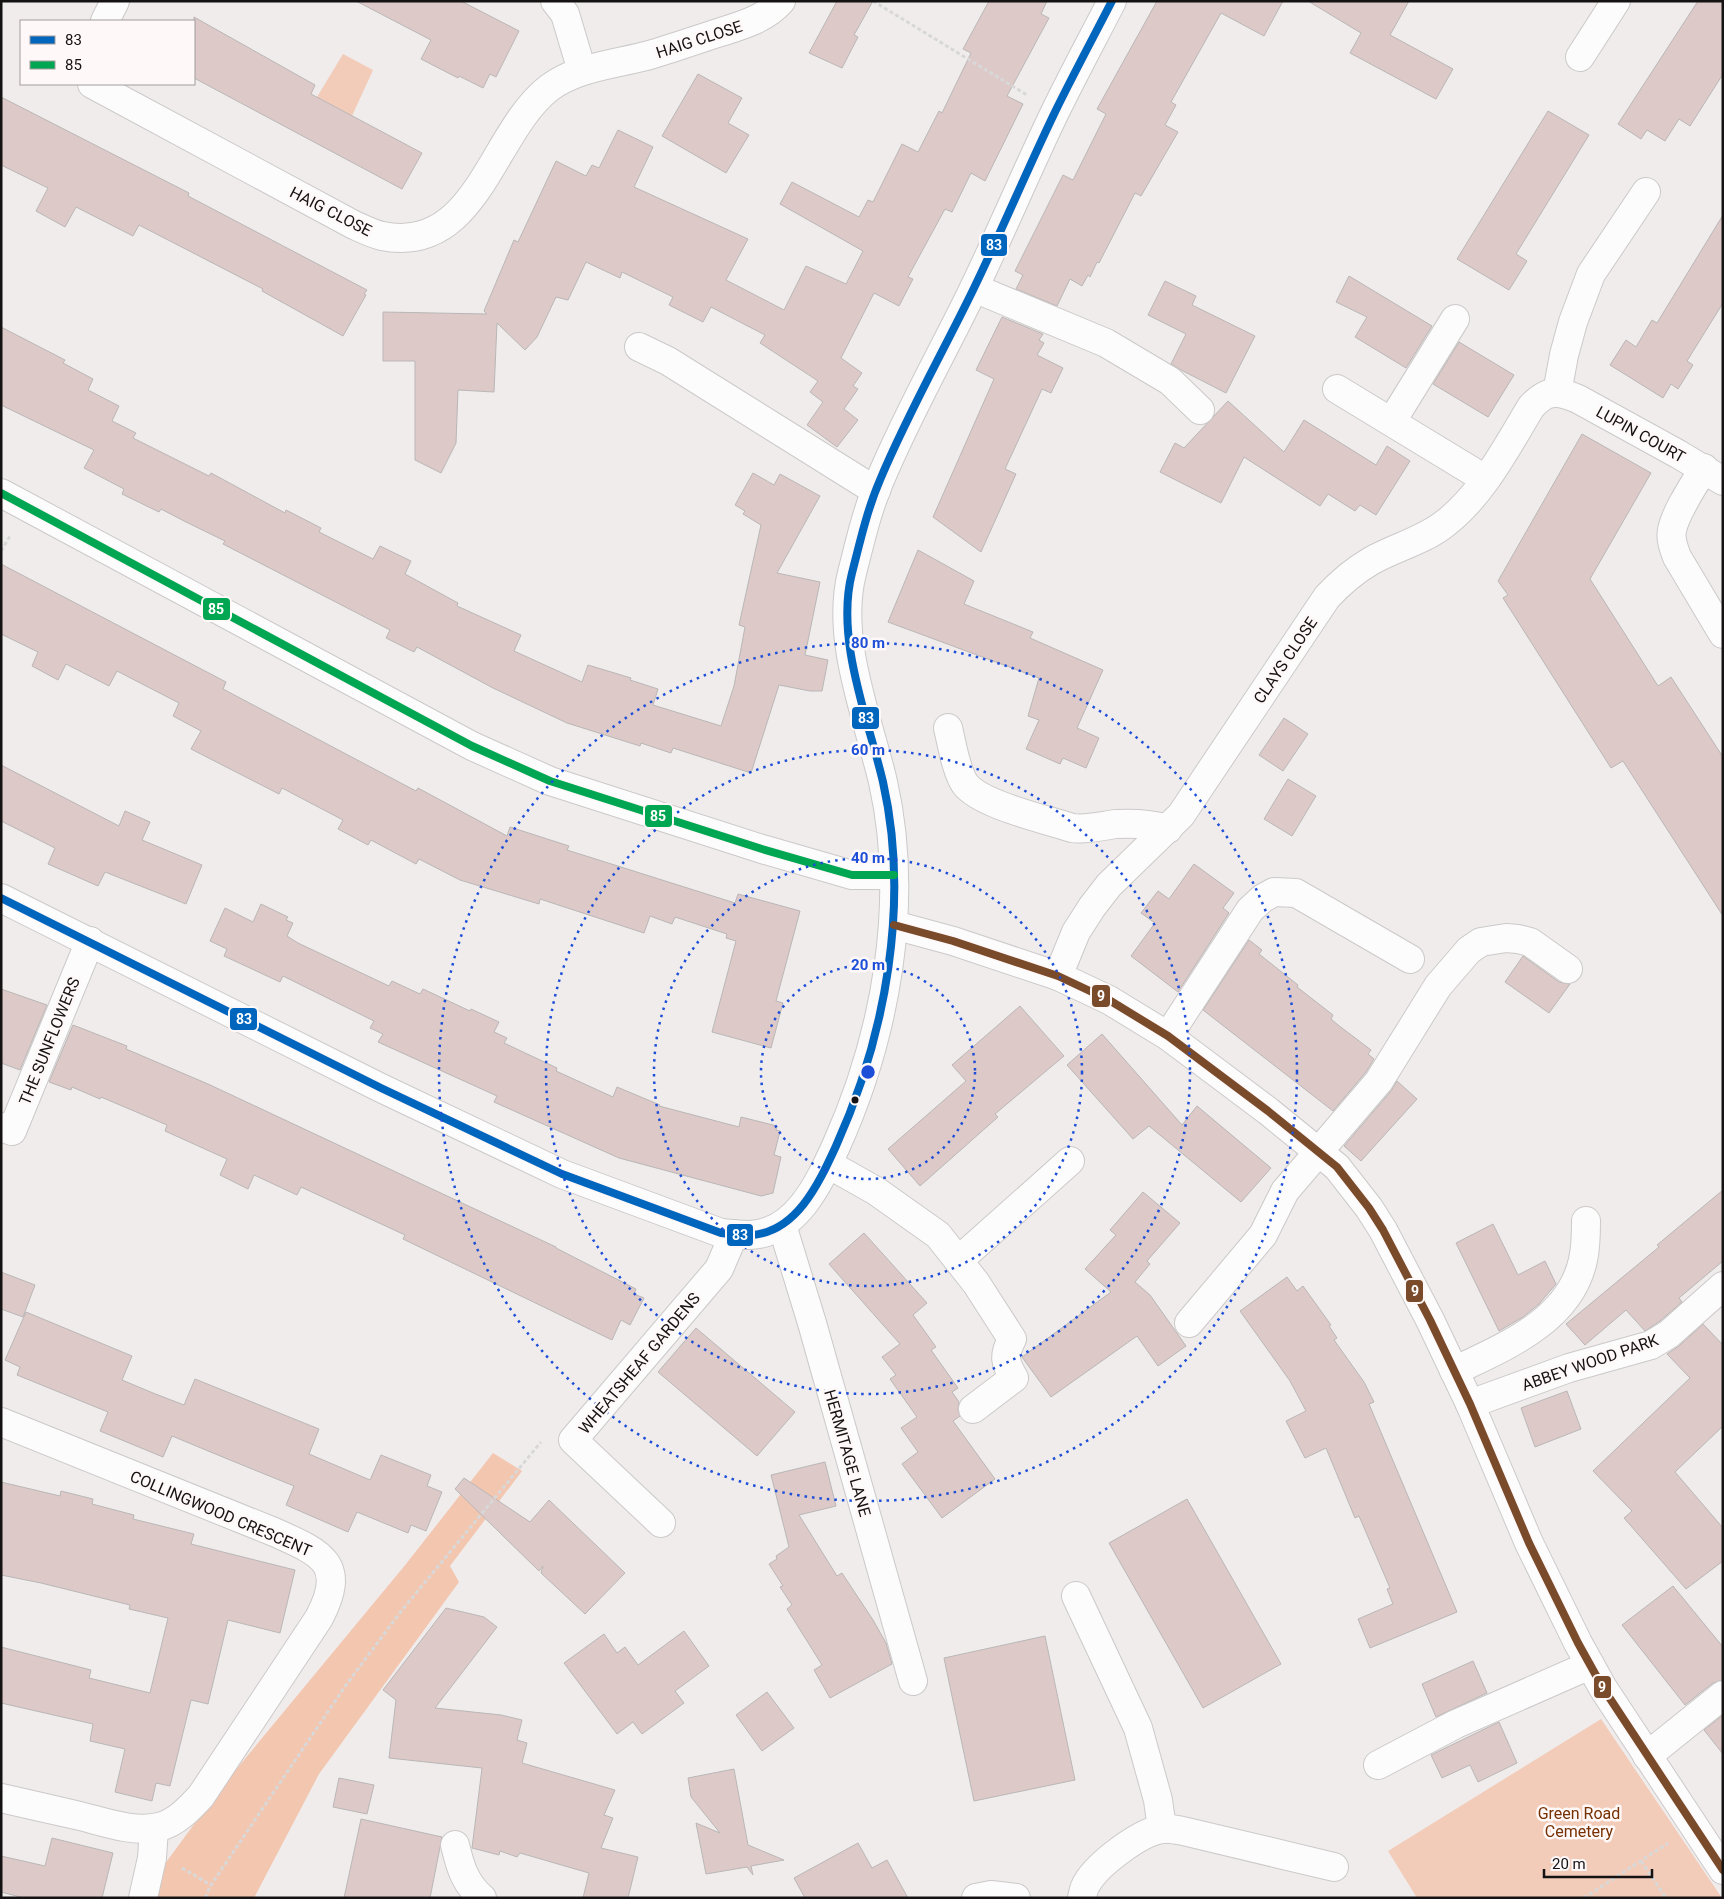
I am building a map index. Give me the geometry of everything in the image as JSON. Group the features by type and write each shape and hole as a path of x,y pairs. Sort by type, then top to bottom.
{"street":[{"path":"106,20 116,1"},
{"path":"554,1 565,14 582,71"},
{"name":"HAIG CLOSE","path":"94,85 354,225 381,236 402,238 425,234 444,225 468,204 517,123 533,102 550,87 582,71 652,54 743,25 761,18 781,1"},
{"path":"1,898 372,1084 562,1174 710,1229 749,1235 761,1233 782,1225 794,1215 808,1198 828,1164 848,1118 863,1075 885,991 894,925 894,875 890,820 883,783 850,654 846,614 850,578 876,491 894,449 974,288 1055,112 1112,1"},
{"path":"1580,56 1616,1"},
{"path":"1557,393 1564,355 1573,322 1591,274 1646,192"},
{"path":"974,288 1106,343 1170,381 1200,410"},
{"path":"1392,421 1455,319"},
{"path":"639,347 668,361 876,491"},
{"path":"1337,389 1485,479"},
{"name":"CLAYS CLOSE","path":"1058,976 1076,932 1098,900 1116,878 1182,815 1327,597 1344,579 1370,562 1440,527 1456,514 1485,479 1531,407 1539,398 1549,393 1557,393"},
{"name":"LUPIN COURT","path":"1557,393 1567,394 1578,399 1714,475"},
{"path":"1714,475 1690,490 1671,531 1672,545 1677,557 1723,634"},
{"path":"1,493 472,746 550,781 762,849 852,875 894,875"},
{"path":"948,728 961,777 975,793 988,801 1072,828 1083,829 1130,824 1151,824 1168,829"},
{"path":"1168,1036 1250,910 1263,898 1274,892 1296,893 1410,958"},
{"path":"894,925 954,941 1058,976 1109,1000 1168,1036 1268,1111 1337,1167 1369,1208 1383,1230 1454,1370 1529,1543 1590,1665 1647,1756 1723,1870"},
{"path":"1189,1323 1263,1235 1286,1191 1379,1081 1438,986 1469,950 1481,942 1506,938 1530,942 1568,969"},
{"name":"THE SUNFLOWERS","path":"1,1127 12,1131 90,941"},
{"path":"959,1260 1070,1161"},
{"path":"828,1164 876,1191 916,1217 938,1235 959,1260 1012,1339 1007,1348 1006,1365 1014,1378 974,1409"},
{"path":"1454,1370 1501,1348 1531,1330 1554,1312 1574,1285 1583,1261 1586,1222"},
{"name":"HERMITAGE LANE","path":"782,1225 812,1323 913,1681"},
{"name":"WHEATSHEAF GARDENS","path":"661,1523 574,1440 719,1269 734,1234"},
{"name":"ABBEY WOOD PARK","path":"1470,1404 1569,1368 1651,1345 1669,1334 1723,1286"},
{"name":"COLLINGWOOD CRESCENT","path":"1,1422 282,1536 321,1556 331,1575 332,1586 328,1601 319,1618 201,1796 188,1810 166,1824 145,1829 118,1825 1,1798"},
{"path":"1076,1596 1138,1728 1158,1800 1162,1829"},
{"path":"1378,1765 1456,1724 1590,1665"},
{"path":"1647,1756 1723,1695"},
{"path":"143,1898 152,1858 154,1828"},
{"path":"1082,1898 1085,1884 1097,1869 1117,1852 1144,1836 1162,1829 1183,1831 1334,1867"},
{"path":"455,1845 465,1878 482,1898"},
{"path":"976,1898 991,1895 1016,1898"}],"path":[{"path":"873,1 1055,112"},
{"path":"205,1898 211,1885 346,1685 402,1610 542,1441"},
{"path":"1584,1898 1694,1827"},
{"path":"1641,1861 1666,1898"}],"green space":[{"path":"343,54 373,70 352,116 317,97"},
{"name":"Green Road Cemetery","path":"1601,1719 1722,1898 1417,1898 1388,1851"}],"shaded area":[{"path":"493,1453 522,1471 450,1566 459,1582 319,1774 254,1898 148,1898 164,1865 220,1789 406,1564"}],"building":[{"path":"356,1 461,1 519,31 496,77 490,74 483,88 459,76 458,78 421,59 431,40"},
{"path":"837,1 873,1 854,35 858,37 842,68 809,53"},
{"path":"989,1 1047,1 1041,14 1049,18 1007,96 1023,104 985,181 971,173 952,212 945,209 908,277 913,279 899,306 874,293 841,358 862,373 853,386 858,389 844,409 858,420 837,447 807,425 823,402 810,392 818,381 760,343 765,335 711,307 703,322 669,305 673,297 622,272 620,278 586,262 568,300 556,297 537,337 525,350 497,323 494,392 458,390 456,443 441,473 415,460 415,361 383,361 383,312 487,314 484,311 514,240 518,242 556,161 586,176 592,165 599,168 618,130 653,147 634,187 748,239 726,280 784,310 806,266 846,284 863,251 780,204 792,182 859,217 868,200 873,202 902,144 918,152 939,111 942,113 971,53 963,49"},
{"path":"1157,1 1283,1 1264,36 1221,13 1171,102 1176,105 1165,125 1178,132 1141,196 1135,193 1090,277 1088,275 1082,286 1070,279 1057,306 1016,289 1023,275 1015,271 1063,175 1073,180 1106,114 1097,109"},
{"path":"1308,1 1409,1 1390,35 1453,69 1436,99 1350,53 1361,33"},
{"path":"1698,1 1723,1 1723,74 1690,126 1679,119 1665,141 1647,130 1641,139 1618,124"},
{"path":"194,17 315,85 311,94 422,153 402,189 195,79"},
{"path":"698,74 742,98 728,123 749,135 726,173 662,136"},
{"path":"1,97 189,193 188,196 367,290 343,336 262,291 263,289 139,225 133,236 76,207 65,227 36,211 48,188 1,165"},
{"path":"1548,111 1589,135 1516,254 1527,261 1509,290 1457,259"},
{"path":"1723,215 1723,303 1687,361 1693,365 1678,389 1671,384 1663,398 1610,365 1626,340 1636,347 1652,320 1657,323"},
{"path":"1349,276 1432,326 1406,368 1355,337 1367,317 1336,302"},
{"path":"1165,281 1196,296 1192,305 1255,336 1226,393 1171,364 1186,334 1148,315"},
{"path":"1002,317 1043,334 1039,340 1044,343 1037,355 1063,368 1051,393 1042,389 1005,469 1016,474 981,552 933,517 994,379 976,370"},
{"path":"1,327 65,360 63,363 93,379 88,390 119,406 112,421 136,433 133,438 209,476 211,473 285,513 286,510 321,528 319,532 373,559 380,546 411,561 405,574 458,603 457,606 521,635 514,651 582,682 588,665 631,678 630,680 658,689 653,705 721,726 734,686 745,627 739,625 761,525 743,514 745,511 735,505 753,473 774,485 780,474 820,496 777,573 820,582 805,655 828,660 822,691 810,691 779,685 751,773 673,748 671,753 641,743 640,746 567,723 493,688 417,647 414,652 386,638 390,630 223,544 225,541 161,509 159,512 122,494 124,489 84,468 94,450 1,405"},
{"path":"1459,342 1514,375 1488,417 1433,384"},
{"path":"1228,401 1284,452 1304,420 1376,465 1387,446 1410,461 1376,515 1360,505 1355,511 1328,494 1320,506 1244,457 1221,503 1160,472 1175,443 1184,448"},
{"path":"1582,434 1651,473 1590,579 1658,686 1671,677 1723,757 1723,916 1623,761 1611,768 1503,598 1508,595 1498,581"},
{"path":"918,550 974,581 964,604 1033,632 1030,638 1103,670 1077,728 1099,738 1086,768 1063,758 1060,764 1026,749 1039,720 1028,716 1039,678 888,622"},
{"path":"1,564 226,682 223,689 416,791 418,788 507,836 510,827 569,846 567,850 735,903 738,894 800,911 776,1001 783,1003 771,1048 712,1032 736,941 726,938 727,934 675,917 672,924 650,916 644,933 540,899 539,904 460,880 419,859 416,864 371,840 368,845 338,829 343,820 282,788 279,794 191,749 201,731 173,716 179,703 117,671 109,686 66,664 58,680 32,666 38,652 1,634"},
{"path":"1284,718 1308,734 1283,771 1259,755"},
{"path":"1,765 119,826 125,811 150,822 142,840 202,865 186,904 105,872 98,886 48,864 55,848 1,821"},
{"path":"1288,779 1316,796 1292,836 1264,819"},
{"path":"1194,864 1234,893 1223,908 1229,913 1178,992 1131,956 1155,923 1141,913 1158,891 1169,899"},
{"path":"261,904 288,917 286,920 293,923 287,936 298,943 389,986 392,981 420,994 423,989 499,1022 494,1032 507,1038 504,1043 557,1068 556,1071 613,1097 617,1087 659,1106 739,1127 741,1117 777,1126 776,1130 780,1131 774,1155 781,1157 773,1193 761,1196 619,1158 494,1102 497,1096 378,1042 383,1034 370,1028 374,1021 283,976 280,982 224,956 227,949 210,941 225,908 253,922"},
{"path":"1249,940 1262,950 1259,954 1333,1015 1331,1019 1371,1050 1368,1054 1374,1059 1366,1072 1333,1111 1203,1010"},
{"path":"1523,956 1559,982 1570,984 1549,1013 1505,982"},
{"path":"1,989 47,1005 20,1070 1,1063"},
{"path":"1020,1006 1064,1056 995,1114 998,1117 920,1186 888,1149 966,1081 952,1065"},
{"path":"73,1025 127,1046 126,1049 208,1084 556,1247 636,1289 634,1294 644,1298 630,1325 621,1320 612,1340 403,1239 405,1235 301,1187 297,1195 254,1175 248,1189 220,1175 227,1159 165,1131 167,1125 101,1097 100,1099 72,1087 71,1090 49,1082"},
{"path":"1102,1034 1182,1125 1197,1106 1271,1168 1241,1202 1149,1126 1133,1139 1067,1065"},
{"path":"1397,1081 1417,1099 1361,1161 1344,1146 1391,1091"},
{"path":"1723,1190 1723,1261 1679,1298 1682,1302 1645,1331 1626,1310 1585,1345 1566,1324 1659,1247 1657,1245"},
{"path":"1143,1192 1180,1223 1147,1261 1150,1264 1135,1282 1150,1295 1186,1346 1158,1366 1137,1336 1051,1397 1022,1357 1111,1292 1085,1269 1116,1235 1110,1230"},
{"path":"1493,1224 1518,1275 1545,1261 1556,1284 1539,1304 1523,1317 1499,1331 1456,1243"},
{"path":"864,1233 927,1303 913,1315 936,1347 931,1350 958,1388 952,1392 959,1402 958,1410 960,1416 953,1421 995,1479 942,1518 902,1464 918,1452 901,1428 917,1417 890,1379 896,1375 882,1357 900,1344 829,1264"},
{"path":"1,1272 35,1285 23,1317 1,1309"},
{"path":"1287,1277 1297,1291 1303,1286 1331,1325 1329,1326 1337,1338 1334,1340 1364,1382 1374,1402 1369,1404 1457,1612 1370,1648 1358,1619 1393,1604 1387,1589 1390,1588 1359,1516 1355,1518 1326,1448 1305,1458 1286,1421 1306,1411 1290,1381 1240,1311"},
{"path":"26,1312 132,1356 122,1380 153,1393 184,1405 195,1379 319,1429 309,1454 370,1480 381,1455 431,1475 427,1486 442,1492 426,1531 411,1525 408,1533 357,1512 348,1532 286,1505 294,1486 172,1436 163,1457 100,1431 108,1412 17,1375 20,1367 5,1360"},
{"path":"1703,1324 1723,1345 1723,1426 1675,1472 1723,1528 1723,1561 1686,1589 1624,1518 1632,1511 1593,1471 1690,1378 1667,1354 1679,1346"},
{"path":"696,1328 795,1412 757,1456 658,1372"},
{"path":"1567,1391 1581,1429 1535,1447 1521,1408"},
{"path":"825,1462 836,1506 799,1515 837,1576 842,1573 873,1620 886,1643 892,1664 830,1698 814,1670 822,1665 787,1609 792,1605 780,1587 783,1586 769,1564 777,1559 776,1556 789,1547 771,1475"},
{"path":"464,1478 530,1522 549,1500 625,1573 585,1614 541,1573 543,1566 539,1571 455,1489"},
{"path":"1,1482 60,1496 61,1491 93,1499 92,1504 134,1515 133,1519 194,1534 191,1544 295,1570 280,1633 228,1620 208,1704 191,1700 170,1786 156,1783 152,1801 115,1792 125,1749 90,1741 93,1724 1,1703 1,1647 91,1670 89,1678 150,1693 168,1618 129,1609 130,1605 1,1575"},
{"path":"1187,1499 1281,1664 1203,1708 1109,1543"},
{"path":"1673,1586 1723,1647 1723,1680 1713,1683 1685,1705 1622,1625"},
{"path":"446,1608 484,1617 497,1627 435,1708 501,1715 522,1720 517,1740 527,1743 522,1763 615,1790 604,1815 613,1818 601,1848 638,1857 628,1898 583,1898 589,1873 520,1853 517,1857 500,1851 499,1855 472,1848 482,1768 389,1758 396,1700 383,1690"},
{"path":"684,1631 709,1666 675,1691 684,1703 642,1734 633,1722 617,1734 564,1663 604,1634 617,1653 625,1647 638,1665"},
{"path":"1045,1636 1075,1780 974,1801 944,1658"},
{"path":"1473,1661 1487,1693 1436,1717 1422,1684"},
{"path":"767,1692 794,1728 762,1751 736,1715"},
{"path":"1723,1715 1723,1754 1704,1730"},
{"path":"1499,1722 1517,1763 1478,1782 1470,1765 1442,1778 1431,1755"},
{"path":"734,1769 748,1845 784,1860 751,1866 753,1875 747,1867 706,1874 696,1823 720,1833 691,1797 688,1778"},
{"path":"339,1778 374,1785 367,1814 333,1807"},
{"path":"361,1819 442,1837 430,1898 344,1898"},
{"path":"52,1838 113,1853 102,1898 24,1898 1,1892 1,1856 45,1866"},
{"path":"858,1843 872,1868 887,1860 908,1898 805,1898 794,1878"}],"transit line":[{"name":"83","path":"1,898 381,1088 562,1174 721,1233 749,1235 766,1232 780,1226 793,1216 813,1190 836,1146 868,1059 880,1014 893,921 894,874 891,828 883,782 862,705 850,651 848,598 861,538 875,491 902,432 974,288 1055,112 1112,1"},
{"name":"85","path":"1,493 472,746 550,781 762,849 852,875 894,875"},
{"name":"9","path":"894,925 953,941 1058,976 1109,1000 1168,1036 1268,1111 1337,1167 1369,1208 1383,1230 1430,1320 1470,1404 1529,1543 1578,1643 1603,1688 1723,1870"}]}
